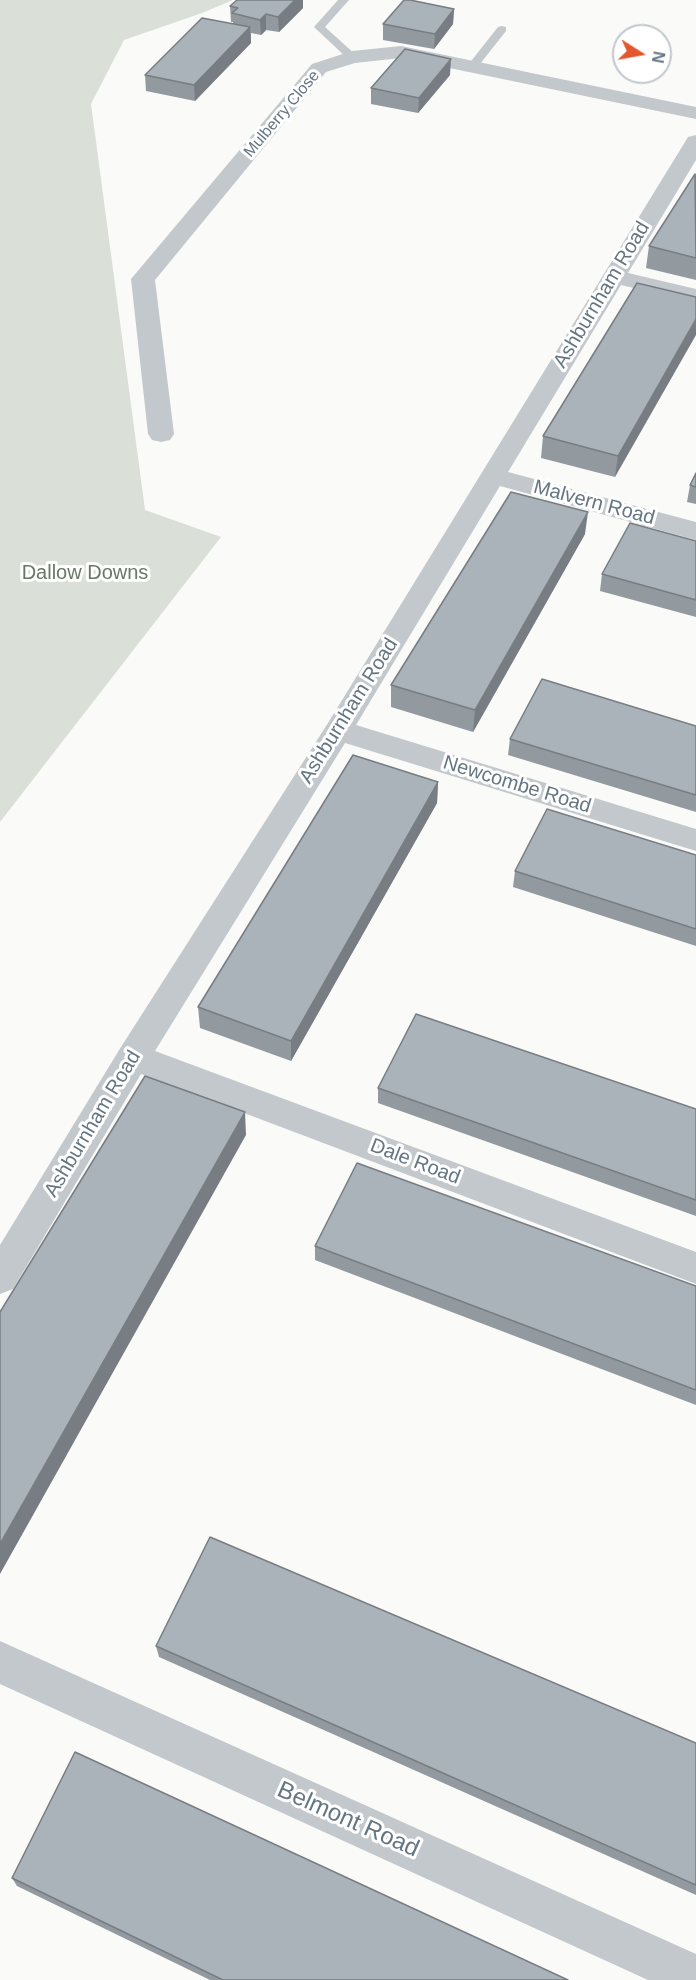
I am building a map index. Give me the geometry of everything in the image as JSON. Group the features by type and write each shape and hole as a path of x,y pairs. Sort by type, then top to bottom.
{"street":[{"name":"Mulberry Close","path":"161,434 143,279 319,68 352,57 401,52 696,113"},
{"name":"Ashburnham Road","path":"0,1278 133,1057 338,730 696,142"},
{"path":"613,276 696,296"},
{"name":"Malvern Road","path":"492,476 696,531"},
{"name":"Newcombe Road","path":"338,730 696,840"},
{"name":"Dale Road","path":"133,1057 696,1268"},
{"name":"Belmont Road","path":"0,1662 696,1978"}],"lane":[{"path":"344,0 318,27 352,57"},
{"path":"472,67 502,29"}],"green space":[{"name":"Dallow Downs","path":"0,0 233,0 124,40 91,104 145,510 221,537 0,822"}],"building":[{"path":"237,0 295,0 278,17 266,14 260,20 232,13 238,8 230,6"},
{"path":"404,0 454,9 435,34 383,24"},
{"path":"202,18 250,27 194,85 145,75"},
{"path":"405,49 451,59 419,98 371,88"},
{"path":"695,174 696,258 649,246"},
{"path":"637,283 696,297 696,319 618,456 543,436"},
{"path":"696,473 696,487 690,485"},
{"path":"511,492 588,512 475,710 391,685"},
{"path":"630,523 696,541 696,600 602,574"},
{"path":"542,679 696,726 696,795 510,739"},
{"path":"353,755 438,782 291,1041 198,1007"},
{"path":"547,809 696,855 696,929 515,871"},
{"path":"416,1014 696,1109 696,1200 378,1088"},
{"path":"145,1076 245,1112 0,1544 0,1312"},
{"path":"357,1163 696,1286 696,1390 315,1246"},
{"path":"210,1537 696,1743 696,1885 156,1646"},
{"path":"75,1752 568,1980 223,1980 12,1878"}]}
